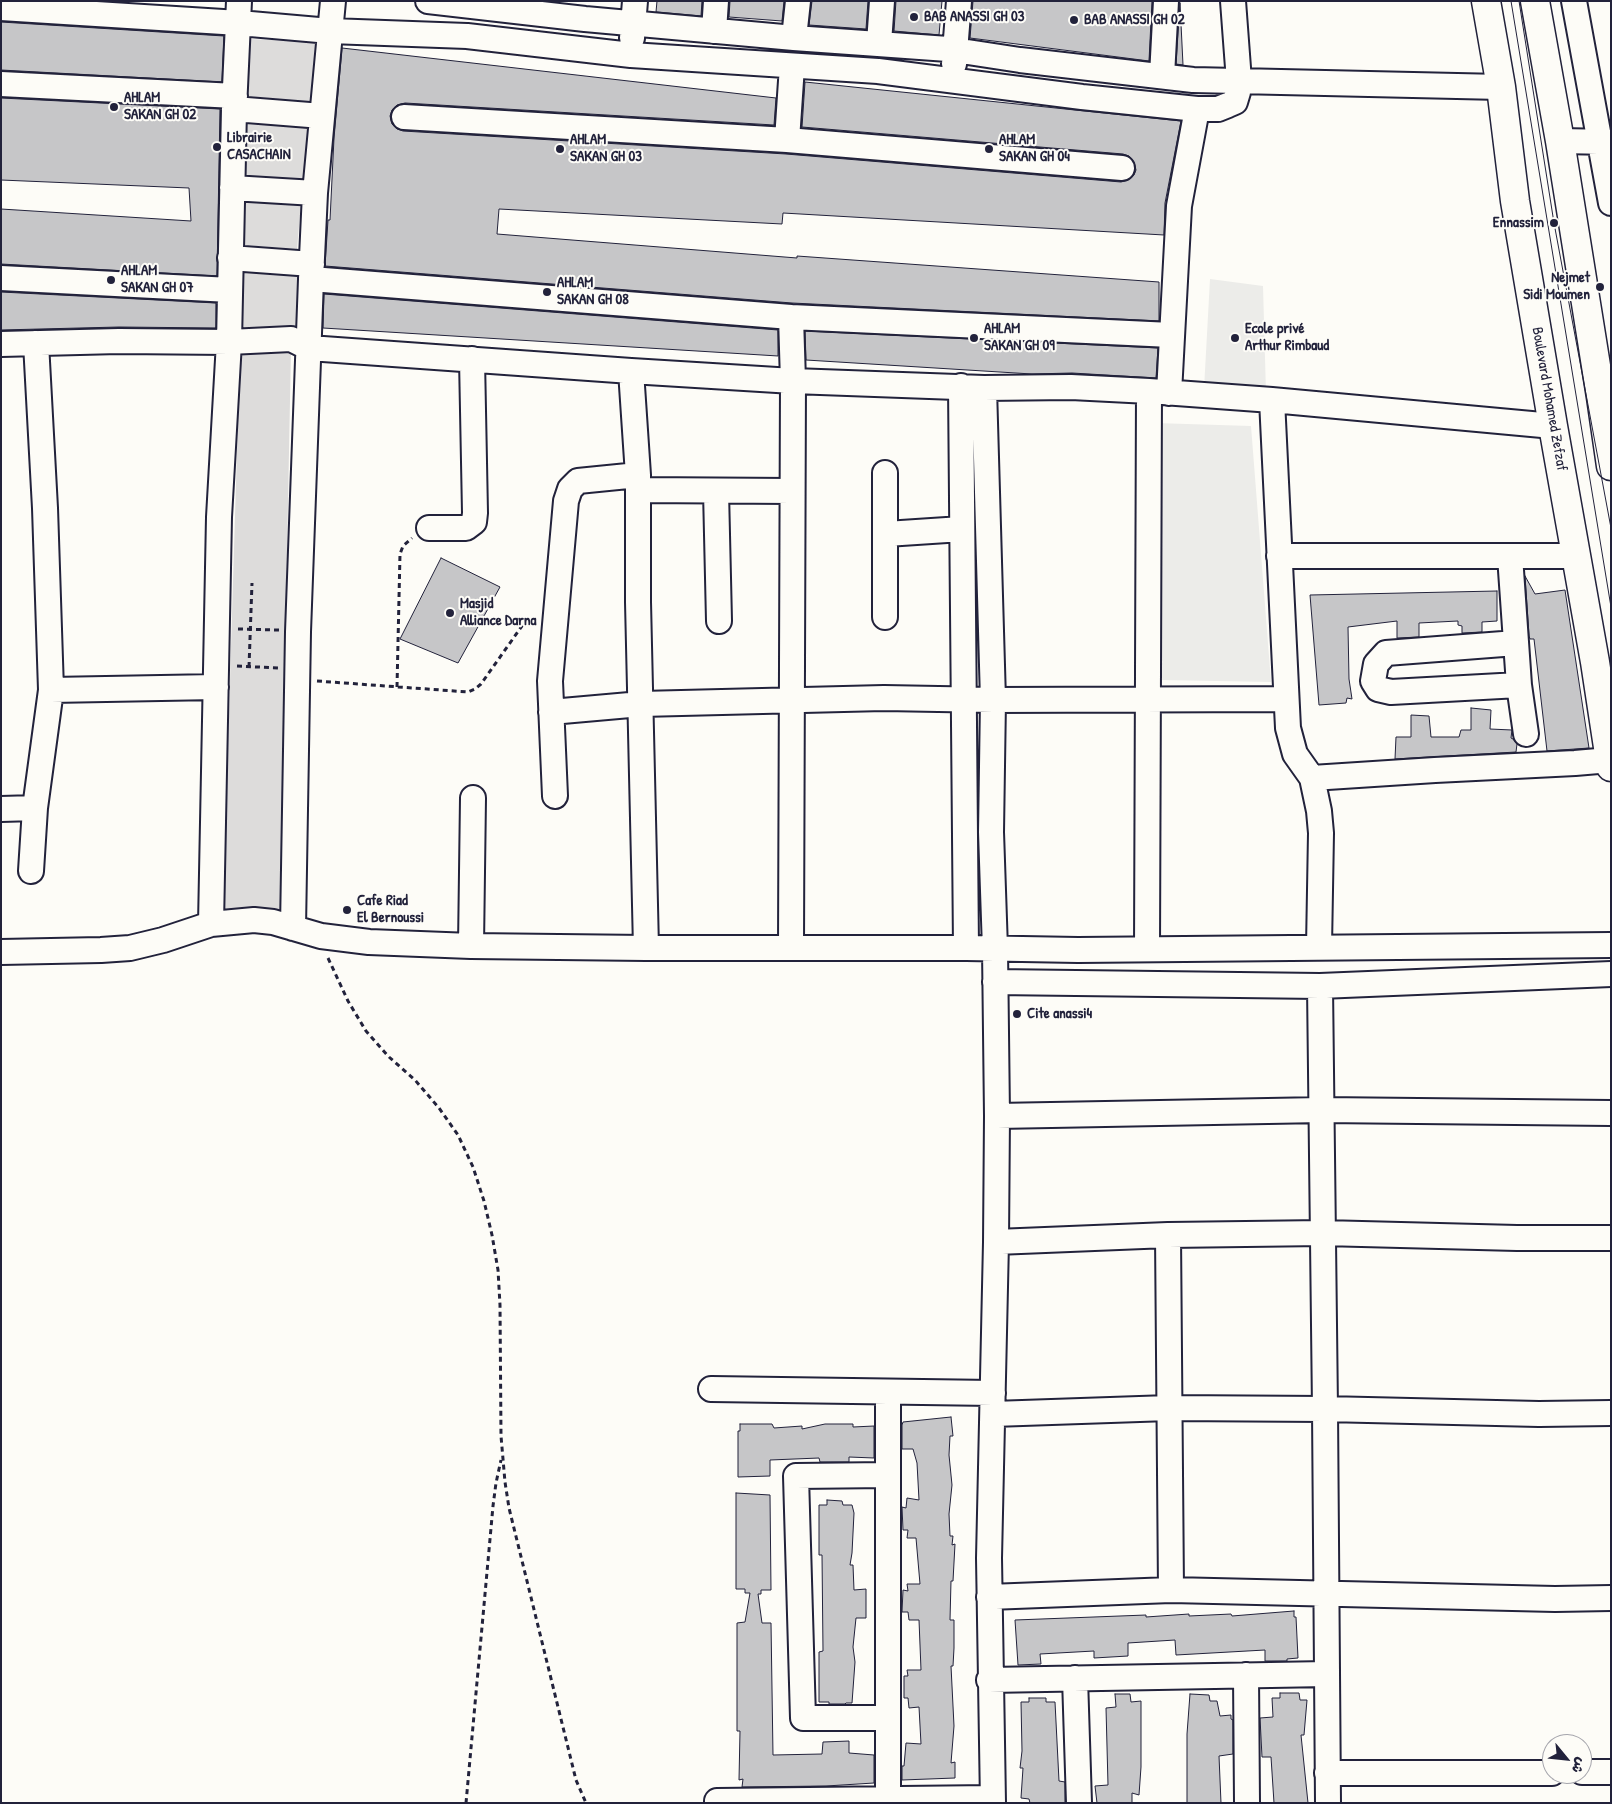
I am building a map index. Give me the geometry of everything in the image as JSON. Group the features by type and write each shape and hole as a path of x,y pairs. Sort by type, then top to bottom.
{"main road":[{"name":"Boulevard Mohamed Zefzaf","path":"1486,1 1501,87 1515,201 1595,662 1610,763"},
{"path":"1535,1 1560,141 1611,466"}],"street":[{"path":"292,928 288,674 309,348 315,194 333,1"},
{"path":"428,1 477,4 585,20 634,12 714,31 956,50 1030,61 1193,80 1501,87"},
{"path":"714,31 716,1"},
{"path":"794,38 798,1"},
{"path":"879,43 882,1"},
{"path":"952,80 959,1"},
{"path":"1162,76 1166,1"},
{"path":"1,8 239,12 330,31 467,36 631,55 878,71 1197,109 1218,109 1234,102 1238,92 1239,81 1233,1"},
{"path":"1574,1 1605,142 1611,204"},
{"path":"211,924 219,517 229,342 234,103 239,12"},
{"path":"631,55 634,12"},
{"path":"787,140 792,66"},
{"path":"1,84 234,103 322,116"},
{"path":"1147,949 1148,700 1159,392 1171,335 1179,206 1197,109"},
{"path":"404,117 787,140 1122,168"},
{"path":"1560,141 1605,142"},
{"path":"232,188 315,194"},
{"path":"230,258 311,271 791,317 1171,335"},
{"path":"1,278 230,290"},
{"path":"791,317 793,381 793,832 791,947"},
{"path":"1,344 119,341 229,342 291,339 309,348 631,371 793,381 973,387 1071,387 1159,392 1272,400 1553,426"},
{"path":"31,871 35,808 51,690 45,508 36,343"},
{"path":"429,528 466,528 474,522 472,359"},
{"path":"631,371 638,483 638,602 646,948"},
{"path":"966,948 962,529 973,387"},
{"path":"717,1803 717,1801 992,1800 989,1597 997,1116 995,949 991,832 993,700 973,387"},
{"path":"1272,400 1288,728 1295,754 1312,778 1319,811 1321,833 1319,947"},
{"path":"885,473 886,617"},
{"path":"555,796 550,681 566,501 570,489 578,481 638,483 716,491 792,491"},
{"path":"716,491 719,621"},
{"path":"886,534 962,529"},
{"path":"1280,556 1576,556"},
{"path":"1510,556 1519,685 1526,734"},
{"path":"1516,643 1386,653 1376,664 1373,680 1378,690 1390,692 1519,685"},
{"path":"51,690 216,687"},
{"path":"551,712 641,704 884,698 993,700 1286,699"},
{"path":"1312,778 1435,770 1610,763"},
{"path":"471,946 473,798"},
{"path":"1,809 35,808"},
{"path":"1,952 130,948 163,940 211,924 254,920 273,922 321,936 369,942 471,946 1078,950 1611,945"},
{"path":"995,982 1320,986 1611,974"},
{"path":"1320,986 1328,1803"},
{"path":"997,1116 1322,1110 1611,1113"},
{"path":"996,1242 1323,1233 1518,1238 1611,1238"},
{"path":"1168,1236 1171,1590"},
{"path":"711,1389 888,1392 993,1403 1169,1408 1325,1409 1540,1414 1611,1413"},
{"path":"888,1392 888,1800"},
{"path":"888,1475 796,1476 803,1718 888,1718"},
{"path":"989,1597 1171,1590 1327,1595 1555,1599 1611,1598"},
{"path":"989,1680 1328,1674"},
{"path":"1246,1675 1247,1803"},
{"path":"1075,1678 1079,1803"},
{"path":"1327,1772 1542,1773"},
{"path":"1592,1772 1611,1772"}],"path":[{"path":"397,687 400,554 403,546 409,539 429,528"},
{"path":"249,667 252,584"},
{"path":"235,666 397,687 461,692 475,689 481,684 529,616"},
{"path":"236,629 281,630"},
{"path":"321,936 332,969 366,1031 389,1057 415,1080 458,1134 473,1167 484,1201 498,1270 502,1457 509,1508 576,1780 586,1803"},
{"path":"466,1803 493,1506 502,1457"}],"shaded area":[{"path":"250,39 318,42 312,102 245,96"},
{"path":"245,124 309,127 305,181 243,178"},
{"path":"246,200 301,204 297,249 244,245"},
{"path":"243,272 298,273 298,327 242,331"},
{"name":"Ecole privé Arthur Rimbaud","path":"1210,279 1263,286 1266,393 1204,389"},
{"path":"291,350 280,909 223,909 240,352"},
{"path":"1155,423 1251,426 1271,682 1161,680"}],"building":[{"path":"657,1 702,1 701,16 656,12"},
{"path":"730,1 784,1 782,21 729,17"},
{"path":"812,1 868,1 866,29 809,25"},
{"name":"BAB ANASSI GH 03","path":"896,1 942,1 939,35 894,31"},
{"name":"BAB ANASSI GH 02","path":"973,1 1152,1 1149,61 970,38"},
{"path":"1180,3 1183,65 1176,64"},
{"path":"1,22 224,36 222,82 1,70"},
{"path":"342,48 776,98 774,125 405,103 397,105 392,110 390,116 392,124 397,129 403,131 786,154 1121,182 1128,180 1134,175 1136,170 1134,162 1129,156 1123,154 802,127 805,82 1181,121 1165,203 1164,235 783,213 782,224 499,209 497,234 797,258 797,256 1159,282 1159,321 792,303 325,266"},
{"path":"1,98 220,109 217,276 1,264 1,209 191,221 189,188 1,180"},
{"path":"1,292 216,303 216,328 119,327 1,330"},
{"path":"324,294 778,330 778,356 323,328"},
{"path":"805,331 1158,348 1156,378 1072,373 1032,374 806,360"},
{"name":"Masjid Alliance Darna","path":"441,558 500,587 458,663 400,639"},
{"path":"1525,576 1535,594 1565,590 1589,748 1547,751 1534,639 1530,639 1529,636"},
{"path":"1497,591 1497,621 1482,622 1482,632 1462,633 1462,626 1458,625 1458,621 1419,623 1419,637 1397,638 1397,621 1348,627 1349,679 1352,699 1347,698 1346,703 1319,705 1310,595"},
{"path":"1471,708 1491,710 1490,729 1512,730 1511,738 1517,744 1516,752 1395,759 1396,737 1411,737 1411,715 1429,716 1431,737 1459,737 1461,730 1471,730"},
{"path":"951,1417 953,1436 950,1436 949,1455 952,1485 949,1514 950,1536 953,1536 952,1545 955,1544 953,1581 951,1581 950,1620 954,1620 953,1666 951,1666 954,1726 951,1763 955,1762 955,1778 902,1780 902,1766 904,1766 906,1743 921,1744 919,1707 909,1708 908,1698 904,1698 904,1676 908,1676 907,1670 921,1670 919,1620 909,1620 908,1612 902,1612 903,1590 908,1591 907,1584 920,1584 916,1538 907,1538 908,1530 903,1530 902,1507 906,1508 907,1498 919,1500 917,1463 913,1449 902,1449 902,1425 903,1422"},
{"path":"740,1424 772,1424 774,1428 802,1426 802,1429 825,1424 853,1424 853,1427 874,1426 874,1458 849,1457 849,1462 820,1462 819,1458 770,1460 770,1476 738,1477 738,1431 740,1431"},
{"path":"736,1493 770,1495 771,1590 761,1590 761,1594 758,1594 762,1623 771,1623 773,1755 822,1754 823,1742 849,1741 849,1753 874,1755 874,1783 826,1786 742,1787 743,1779 739,1780 740,1731 737,1731 737,1623 745,1622 750,1593 745,1593 745,1589 736,1589"},
{"path":"827,1500 842,1501 843,1505 852,1505 854,1513 850,1565 853,1565 854,1590 866,1589 866,1618 856,1618 853,1647 855,1662 852,1703 845,1704 819,1702 819,1652 823,1651 822,1555 819,1555 819,1505 827,1505"},
{"path":"1294,1611 1298,1658 1287,1659 1287,1661 1265,1661 1265,1650 1176,1655 1175,1640 1128,1643 1128,1656 1094,1658 1094,1651 1040,1654 1041,1664 1018,1665 1015,1620 1146,1615 1146,1617 1189,1614 1189,1616 1231,1614 1232,1616"},
{"path":"1280,1693 1299,1693 1300,1700 1307,1700 1304,1735 1301,1735 1308,1803 1274,1803 1271,1757 1262,1757 1260,1718 1273,1717 1272,1698 1280,1698"},
{"path":"1115,1694 1130,1694 1131,1702 1141,1701 1139,1795 1132,1793 1132,1803 1097,1803 1095,1786 1108,1785 1106,1708 1116,1707"},
{"path":"1190,1694 1209,1695 1210,1701 1217,1701 1220,1716 1231,1715 1233,1720 1233,1754 1219,1756 1221,1803 1187,1803 1187,1734"},
{"path":"1029,1698 1046,1698 1046,1702 1055,1702 1059,1781 1065,1782 1065,1803 1030,1803 1029,1799 1021,1798 1023,1768 1020,1768 1022,1751 1021,1702 1029,1702"}],"tram line":[{"path":"1511,1 1611,607"},
{"path":"1519,1 1554,223 1611,528"}],"place":[{"name":"BAB ANASSI GH 03","path":"914,17"},
{"name":"BAB ANASSI GH 02","path":"1074,20"},
{"name":"AHLAM SAKAN GH 02","path":"114,107"},
{"name":"Librairie CASACHAIN","path":"217,147"},
{"name":"AHLAM SAKAN GH 03","path":"560,149"},
{"name":"AHLAM SAKAN GH 04","path":"989,149"},
{"name":"Ennassim","path":"1554,223"},
{"name":"AHLAM SAKAN GH 07","path":"111,280"},
{"name":"Nejmet Sidi Moumen","path":"1600,287"},
{"name":"AHLAM SAKAN GH 08","path":"547,292"},
{"name":"AHLAM SAKAN GH 09","path":"974,338"},
{"name":"Ecole privé Arthur Rimbaud","path":"1235,338"},
{"name":"Masjid Alliance Darna","path":"450,613"},
{"name":"Cafe Riad El Bernoussi","path":"347,910"},
{"name":"Cite anassi4","path":"1017,1014"}]}
